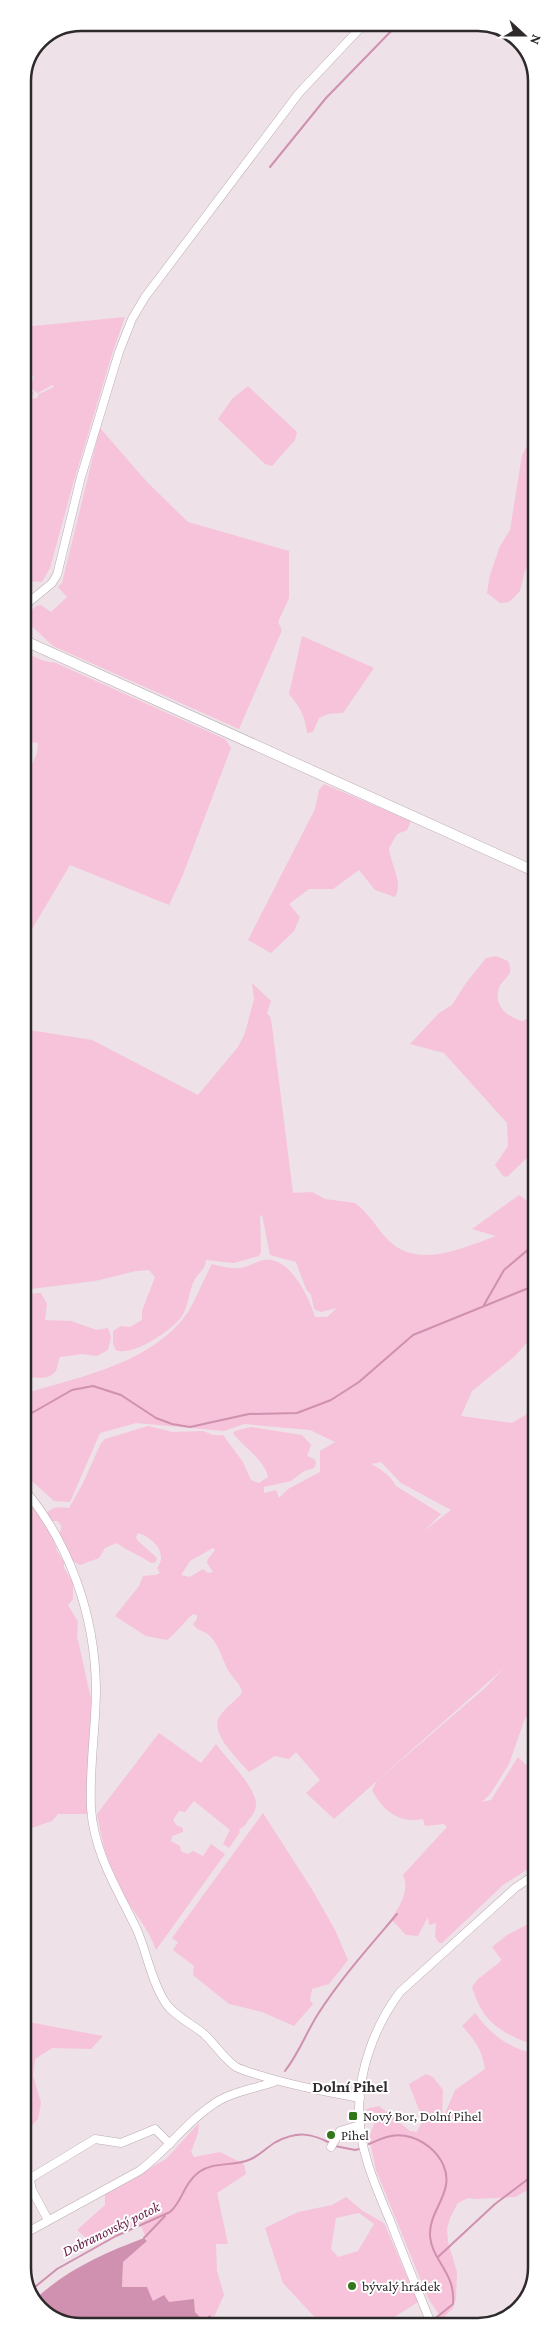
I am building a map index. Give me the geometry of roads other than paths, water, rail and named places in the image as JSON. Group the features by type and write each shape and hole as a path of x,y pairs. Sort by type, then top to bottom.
{"main road":[{"path":"31,644 528,868"}],"street":[{"path":"31,600 52,583 57,574 81,477 119,352 132,319 145,297 299,93 357,31"},
{"path":"31,1497 42,1510 52,1527 70,1566 87,1614 96,1687 91,1806 93,1830 106,1870 137,1931 156,1984 166,2004 204,2034 234,2065 274,2082 360,2098"},
{"path":"429,2318 376,2187 365,2152 360,2125 360,2098 367,2057 376,2029 385,2011 400,1992 516,1888 528,1880"},
{"path":"31,2230 140,2171 156,2159 187,2126 220,2099 274,2082"},
{"path":"332,2144 340,2131 360,2125"},
{"path":"31,2179 94,2139 121,2143 155,2129 170,2144"},
{"path":"31,2185 48,2220"}],"waterway":[{"path":"270,167 326,98 391,31"},
{"path":"484,1305 504,1270 528,1250"},
{"path":"31,1413 72,1390 93,1386 121,1395 156,1418 172,1424 190,1427 249,1414 297,1413 331,1400 359,1382 413,1335 528,1288"},
{"path":"285,2071 336,1988 397,1914"},
{"name":"Dobranovský potok","path":"35,2287 57,2269 116,2236 170,2212 178,2203 194,2177 211,2166 245,2161 276,2142 291,2136 310,2135 330,2143"},
{"name":"Dobranovský potok","path":"369,2144 391,2136 411,2137 421,2141 430,2148 443,2165 446,2185 432,2222 430,2236 435,2253 448,2275 453,2293 453,2304 436,2318"},
{"name":"Dobranovský potok","path":"335,2146 359,2149"},
{"path":"438,2257 495,2204 528,2179"},
{"path":"144,2238 165,2216"}],"place":[{"name":"Nový Bor, Dolní Pihel","path":"353,2116"},
{"name":"Pihel","path":"331,2135"},
{"name":"bývalý hrádek","path":"352,2286"}],"district":[{"name":"Dolní Pihel","path":"350,2086"}]}
